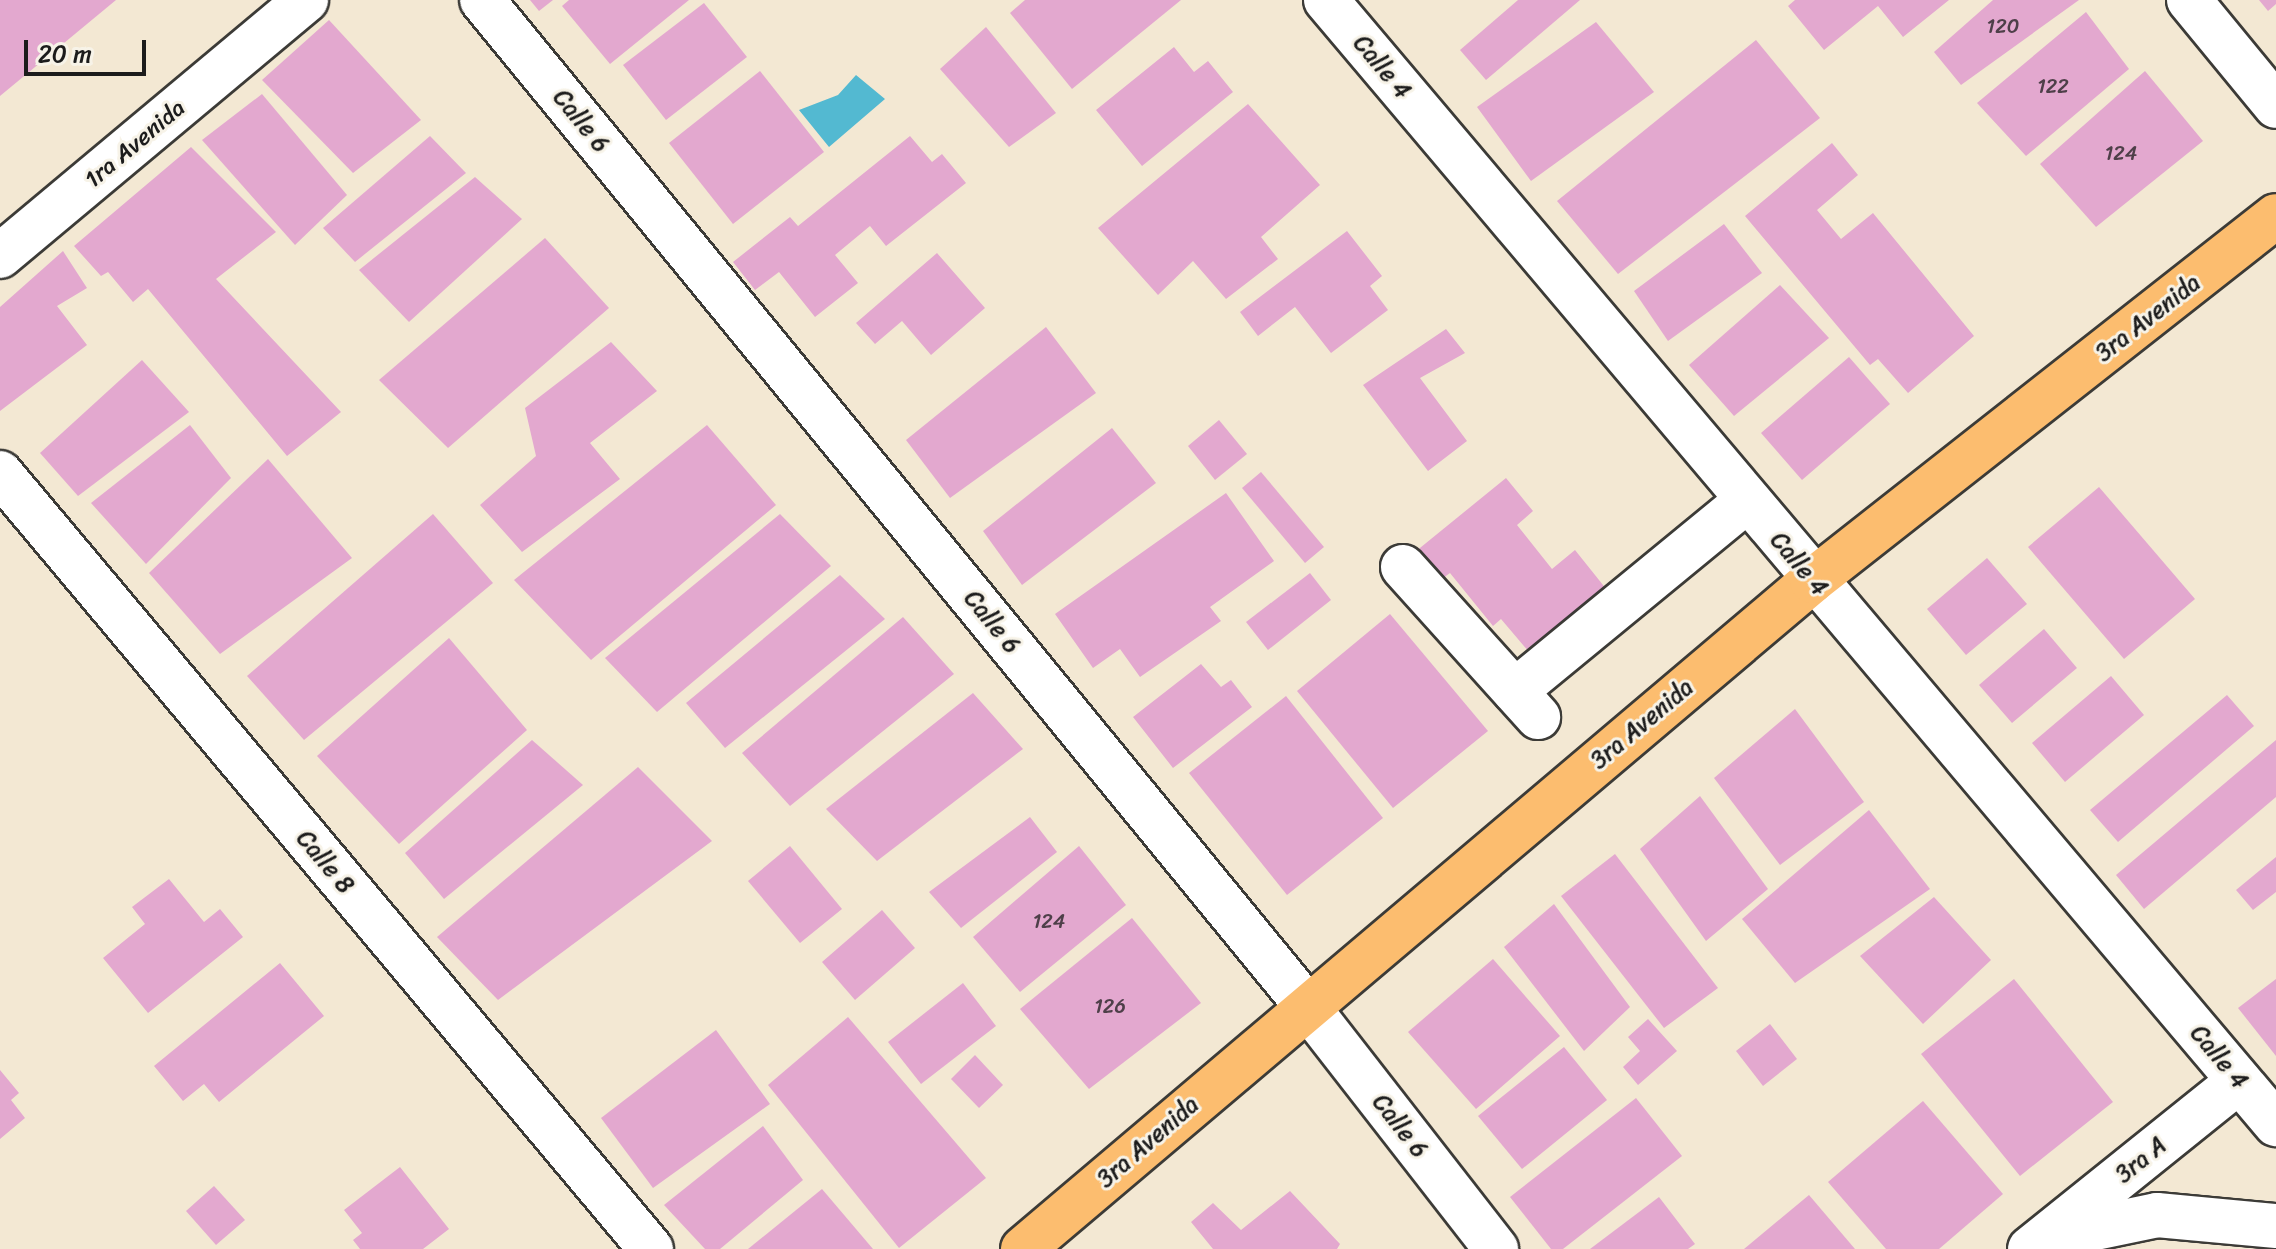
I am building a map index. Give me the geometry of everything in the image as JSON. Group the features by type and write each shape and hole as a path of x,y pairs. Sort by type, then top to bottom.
{"main road":[{"name":"3ra Avenida","path":"1023,1249 1812,581 2276,216"}],"street":[{"name":"1ra Avenida","path":"0,256 306,0"},
{"name":"Calle 6","path":"482,0 1307,1006 1496,1249"},
{"name":"Calle 4","path":"1326,0 1812,581 2276,1124"},
{"path":"2189,0 2276,106"},
{"name":"Calle 8","path":"0,473 651,1249"},
{"path":"1403,567 1526,704 1746,501"},
{"name":"3ra A","path":"2036,1244 2239,1081"},
{"name":"3ra A","path":"2036,1244 2157,1215 2276,1226"}],"water":[{"path":"856,75 885,99 829,147 799,110 838,95"}],"building":[{"path":"0,0 116,0 0,96"},
{"path":"530,0 553,0 539,11"},
{"path":"569,0 689,0 610,64 562,6"},
{"path":"1025,0 1181,0 1072,89 1010,13"},
{"path":"1518,0 1580,0 1486,80 1460,50"},
{"path":"1795,0 1949,0 1903,37 1878,6 1824,50 1788,6"},
{"path":"1993,0 2079,0 1961,85 1934,52"},
{"path":"2259,0 2276,0 2276,4 2268,11"},
{"path":"704,3 747,57 666,120 623,65"},
{"path":"2086,12 2129,69 2026,156 1977,103"},
{"path":"329,20 421,120 353,173 262,80"},
{"path":"1596,22 1654,92 1531,181 1477,107"},
{"path":"986,27 1056,113 1009,147 940,69"},
{"path":"1756,40 1820,118 1618,274 1557,201"},
{"path":"1174,47 1194,72 1208,61 1233,92 1142,166 1096,110"},
{"path":"760,71 824,152 733,224 669,143"},
{"path":"2145,71 2203,141 2096,227 2040,164"},
{"path":"262,94 347,195 295,245 202,140"},
{"path":"1248,104 1320,185 1261,237 1278,259 1226,299 1193,261 1158,295 1098,228"},
{"path":"430,136 466,173 355,262 323,228"},
{"path":"910,136 932,162 942,154 966,183 886,246 870,226 835,255 858,283 815,317 779,272 755,290 733,262 790,217 798,226"},
{"path":"1832,143 1858,175 1817,210 1841,239 1873,213 1974,336 1908,393 1878,359 1870,365 1745,216"},
{"path":"191,147 276,232 216,279 341,412 287,456 148,289 133,302 108,272 101,276 74,246"},
{"path":"475,177 522,219 409,322 359,270"},
{"path":"1724,224 1762,273 1668,341 1634,291"},
{"path":"1347,231 1382,276 1370,286 1388,310 1331,353 1295,307 1258,336 1240,312"},
{"path":"545,238 609,308 448,448 379,380"},
{"path":"63,251 87,288 57,306 87,345 0,411 0,307"},
{"path":"937,253 985,308 931,355 902,321 875,344 856,323"},
{"path":"1780,285 1829,338 1734,416 1689,365"},
{"path":"1046,327 1096,393 950,498 906,440"},
{"path":"1446,329 1465,353 1420,378 1467,441 1428,471 1363,385"},
{"path":"611,342 657,391 590,443 620,479 522,552 480,505 536,456 525,408"},
{"path":"1849,357 1890,404 1802,480 1761,433"},
{"path":"142,360 189,412 78,496 40,453"},
{"path":"1219,420 1247,454 1215,480 1188,446"},
{"path":"190,425 231,478 146,564 91,503"},
{"path":"707,425 776,505 591,660 514,580"},
{"path":"1112,428 1156,483 1022,585 983,531"},
{"path":"268,459 352,558 220,654 149,573"},
{"path":"1261,472 1324,547 1305,563 1242,488"},
{"path":"1506,478 1533,511 1517,525 1552,569 1575,550 1607,590 1529,652 1501,619 1493,626 1450,573 1439,581 1415,552"},
{"path":"2099,487 2195,599 2124,659 2028,547"},
{"path":"1226,493 1274,561 1210,607 1221,621 1140,677 1120,649 1093,668 1055,614"},
{"path":"433,514 493,583 304,740 247,676"},
{"path":"780,514 831,566 657,712 605,658"},
{"path":"1987,558 2027,604 1966,655 1927,609"},
{"path":"1310,573 1331,600 1268,650 1246,622"},
{"path":"840,575 885,619 725,748 686,703"},
{"path":"1390,614 1488,731 1393,808 1297,691"},
{"path":"903,617 954,674 790,806 742,753"},
{"path":"2044,629 2077,668 2012,723 1979,685"},
{"path":"449,638 527,730 399,844 317,756"},
{"path":"1201,664 1221,687 1231,680 1252,707 1173,768 1133,717"},
{"path":"2111,676 2144,715 2065,782 2032,743"},
{"path":"973,693 1023,749 877,861 826,809"},
{"path":"2227,695 2254,726 2118,842 2090,810"},
{"path":"1286,696 1383,818 1287,895 1189,773"},
{"path":"1795,709 1864,802 1780,865 1714,778"},
{"path":"532,740 583,785 444,899 405,853"},
{"path":"2276,740 2276,797 2144,909 2116,875"},
{"path":"638,767 712,841 498,1000 437,937"},
{"path":"1700,796 1768,889 1706,941 1640,849"},
{"path":"1869,810 1930,889 1795,983 1742,919"},
{"path":"1030,817 1057,852 961,928 929,892"},
{"path":"790,846 842,909 800,943 748,881"},
{"path":"1079,846 1126,905 1020,992 973,937"},
{"path":"1615,854 1718,988 1664,1028 1561,896"},
{"path":"2276,857 2276,892 2253,910 2236,890"},
{"path":"169,879 204,922 220,909 243,937 148,1013 103,958 145,924 132,907"},
{"path":"1934,897 1991,960 1923,1024 1860,956"},
{"path":"1554,904 1630,1007 1584,1051 1504,947"},
{"path":"882,910 915,948 855,1000 822,962"},
{"path":"1132,918 1201,1003 1089,1089 1020,1009"},
{"path":"1493,959 1560,1036 1476,1109 1408,1032"},
{"path":"280,963 324,1016 219,1102 204,1084 183,1101 154,1066"},
{"path":"2014,979 2113,1102 2020,1176 1921,1054"},
{"path":"2276,979 2276,1056 2238,1008"},
{"path":"963,983 996,1026 921,1084 888,1042"},
{"path":"848,1017 986,1178 899,1248 768,1085"},
{"path":"1648,1019 1677,1051 1638,1085 1623,1067 1640,1051 1628,1037"},
{"path":"1770,1024 1797,1059 1763,1086 1736,1051"},
{"path":"716,1030 770,1104 653,1188 601,1118"},
{"path":"1564,1047 1607,1100 1522,1169 1478,1116"},
{"path":"975,1055 1003,1085 979,1108 951,1079"},
{"path":"0,1070 19,1093 11,1100 25,1118 0,1139"},
{"path":"1636,1098 1682,1156 1563,1249 1551,1249 1510,1197"},
{"path":"1923,1101 2003,1194 1939,1249 1886,1249 1828,1182"},
{"path":"763,1126 803,1180 720,1249 705,1249 664,1205"},
{"path":"400,1167 449,1229 423,1249 360,1249 353,1240 362,1233 344,1210"},
{"path":"214,1186 245,1220 216,1245 186,1211"},
{"path":"822,1189 873,1249 748,1249"},
{"path":"1290,1191 1340,1244 1337,1249 1213,1249 1191,1222 1213,1203 1241,1230"},
{"path":"1809,1195 1855,1249 1744,1249"},
{"path":"1659,1197 1695,1244 1688,1249 1590,1249"}]}
